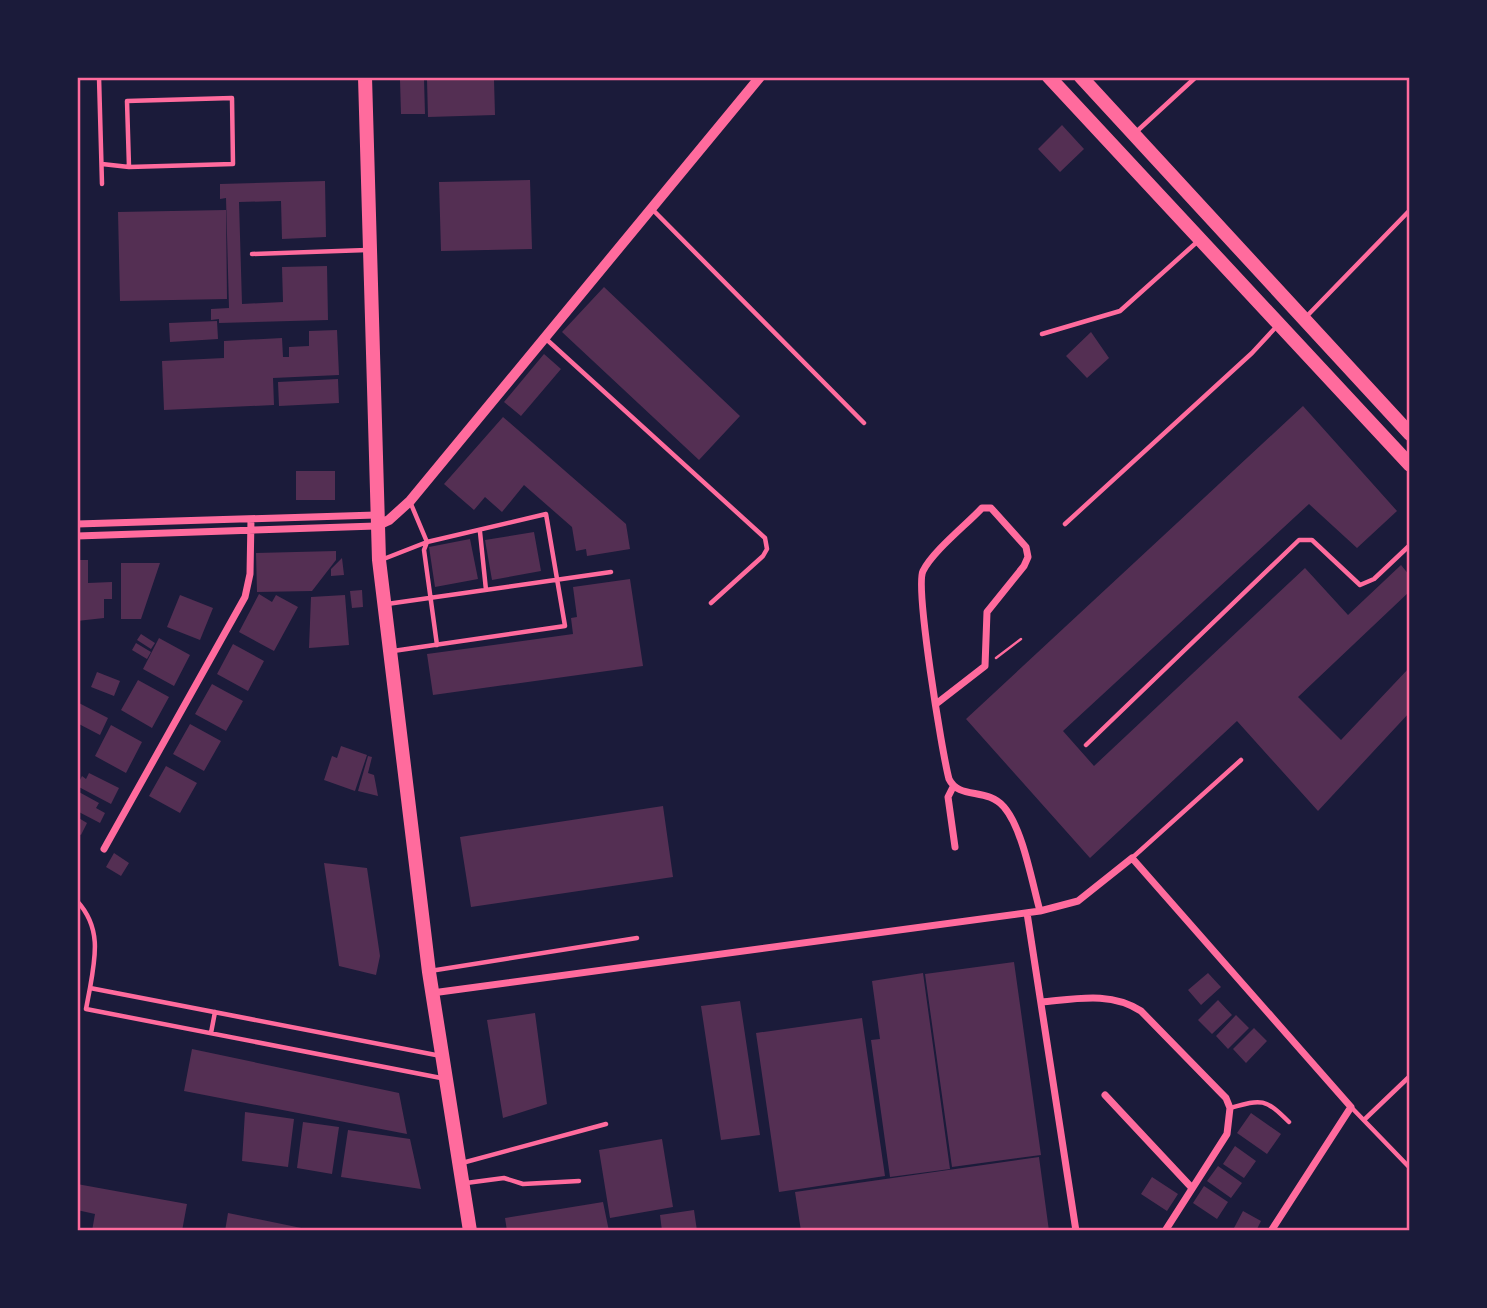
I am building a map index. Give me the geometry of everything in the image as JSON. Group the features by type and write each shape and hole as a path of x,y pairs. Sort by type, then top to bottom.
{"main road":[{"path":"365,77 376,521 383,604 429,972 470,1231"},
{"path":"1049,77 1410,465"},
{"path":"1088,79 1134,134 1306,317 1410,434"},
{"path":"1177,215 1193,197"}],"street":[{"path":"77,536 250,530 376,521 397,514 760,77"},
{"path":"936,704 985,666 987,612 1024,566 1028,557 1026,547 991,508 982,508 922,572 920,585 936,704 946,769 953,787 961,791 985,793 1004,807 1017,833 1040,911"},
{"path":"77,524 251,519 376,521"},
{"path":"104,849 245,597 250,574 251,519"},
{"path":"953,787 948,797 955,847"},
{"path":"432,993 1040,911 1078,901 1132,858 1351,1107 1271,1231"},
{"path":"1027,913 1076,1231"},
{"path":"1041,1002 1092,997 1129,1003 1141,1011 1219,1088 1230,1108 1227,1134 1165,1231"},
{"path":"1105,1095 1192,1188"}],"lane":[{"path":"99,77 103,184"},
{"path":"1134,134 1196,77"},
{"path":"102,164 129,167 233,164 232,98 127,101 129,167"},
{"path":"651,208 864,423"},
{"path":"1306,317 1410,210"},
{"path":"1042,334 1120,311 1200,240"},
{"path":"252,254 369,250"},
{"path":"1065,524 1278,326"},
{"path":"544,338 765,538 767,549 763,556 711,603"},
{"path":"410,501 428,542"},
{"path":"379,560 428,542 480,532 546,514 565,626 388,652"},
{"path":"480,532 486,590"},
{"path":"1086,745 1299,540 1312,540 1360,585 1374,579 1410,545"},
{"path":"428,542 424,550 437,645"},
{"path":"383,604 611,572"},
{"path":"1132,858 1241,760"},
{"path":"77,901 88,914 96,935 86,1009 445,1079"},
{"path":"429,972 637,938"},
{"path":"90,988 442,1056"},
{"path":"211,1033 215,1012"},
{"path":"1365,1119 1410,1076"},
{"path":"1230,1108 1262,1100 1273,1106 1289,1122"},
{"path":"1351,1107 1410,1168"},
{"path":"459,1163 606,1124"},
{"path":"462,1184 504,1178 523,1184 579,1181"}],"path":[{"path":"985,666 1021,639"}],"building":[{"path":"424,79 425,114 401,114 400,80"},
{"path":"427,80 494,80 495,115 428,117"},
{"path":"1062,125 1084,149 1060,172 1038,149"},
{"path":"530,180 532,249 441,251 439,182"},
{"path":"325,181 326,237 282,239 281,201 239,202 242,304 283,302 282,267 327,266 328,320 219,323 219,319 211,320 211,309 229,308 226,198 220,199 220,184"},
{"path":"226,210 227,299 120,301 118,212"},
{"path":"604,287 740,416 699,460 562,332"},
{"path":"217,321 218,339 170,342 169,323"},
{"path":"337,330 339,375 273,378 274,405 164,410 162,361 224,358 224,341 282,338 283,357 289,357 289,347 309,346 309,331"},
{"path":"1091,332 1109,358 1087,378 1066,356"},
{"path":"544,354 561,369 521,416 504,402"},
{"path":"338,379 339,403 279,406 278,382"},
{"path":"1303,406 1397,511 1357,548 1309,504 1063,731 1094,766 1305,568 1348,615 1401,565 1410,576 1410,591 1298,697 1341,740 1410,667 1410,712 1318,811 1237,721 1090,858 966,719"},
{"path":"503,417 626,524 630,549 587,556 586,549 576,551 572,527 524,485 502,512 485,497 474,510 444,484"},
{"path":"296,471 335,471 335,500 296,500"},
{"path":"534,532 541,571 492,580 485,540"},
{"path":"470,539 478,579 435,587 429,547"},
{"path":"336,551 336,560 312,591 257,592 256,553"},
{"path":"342,558 344,575 331,576 331,569"},
{"path":"77,560 88,560 88,583 112,582 112,599 104,599 104,618 77,621"},
{"path":"121,563 160,563 141,619 121,619"},
{"path":"630,579 643,666 433,695 427,654 573,634 571,618 577,617 573,587"},
{"path":"362,590 363,607 352,608 350,591"},
{"path":"259,594 272,602 276,595 298,607 274,651 239,632"},
{"path":"180,595 213,608 200,640 167,627"},
{"path":"345,595 349,645 309,648 311,597"},
{"path":"141,634 155,643 151,649 137,640"},
{"path":"159,638 190,655 174,686 143,669"},
{"path":"136,643 151,652 147,659 132,650"},
{"path":"233,644 264,661 248,691 217,674"},
{"path":"97,672 120,681 114,696 91,687"},
{"path":"138,680 169,697 152,728 121,710"},
{"path":"212,684 243,701 226,731 195,714"},
{"path":"77,702 108,718 100,735 77,723"},
{"path":"190,724 221,741 204,771 173,754"},
{"path":"111,725 142,742 126,773 95,756"},
{"path":"341,746 367,755 355,791 324,780 332,756 337,758"},
{"path":"368,756 372,757 368,773 374,775 378,796 358,791"},
{"path":"166,766 197,783 180,813 149,796"},
{"path":"89,773 119,788 111,804 77,786 82,776 86,779"},
{"path":"79,792 99,803 96,808 105,813 100,823 77,811"},
{"path":"663,806 673,877 471,907 460,837"},
{"path":"77,817 87,823 81,835 77,833"},
{"path":"114,853 129,863 121,876 106,867"},
{"path":"324,863 367,868 380,956 376,975 339,966"},
{"path":"1014,962 1041,1155 952,1167 925,974"},
{"path":"923,973 950,1169 890,1177 871,1040 880,1039 872,981"},
{"path":"1208,973 1221,987 1201,1005 1188,990"},
{"path":"1218,1000 1232,1015 1212,1034 1198,1020"},
{"path":"740,1001 760,1135 721,1140 701,1006"},
{"path":"535,1013 547,1104 503,1118 487,1020"},
{"path":"1236,1015 1249,1028 1228,1049 1216,1036"},
{"path":"862,1018 885,1176 779,1192 756,1033"},
{"path":"1254,1028 1267,1041 1246,1063 1233,1049"},
{"path":"192,1049 399,1093 407,1134 184,1091"},
{"path":"245,1112 294,1119 288,1167 242,1161"},
{"path":"1251,1113 1281,1134 1267,1154 1237,1133"},
{"path":"303,1122 339,1127 332,1174 297,1168"},
{"path":"348,1130 410,1139 421,1189 341,1177"},
{"path":"662,1139 673,1207 610,1218 599,1150"},
{"path":"1235,1146 1256,1161 1244,1178 1223,1164"},
{"path":"1039,1157 1049,1231 801,1231 795,1192"},
{"path":"1218,1166 1242,1183 1231,1198 1207,1181"},
{"path":"1152,1177 1178,1194 1167,1211 1141,1194"},
{"path":"77,1184 187,1204 182,1231 92,1231 95,1214 77,1210"},
{"path":"1204,1186 1228,1202 1217,1219 1193,1203"},
{"path":"603,1202 609,1231 507,1231 505,1218"},
{"path":"694,1210 697,1231 662,1231 660,1215"},
{"path":"1243,1211 1261,1221 1256,1231 1234,1228"},
{"path":"228,1213 311,1230 311,1231 225,1231"}]}
